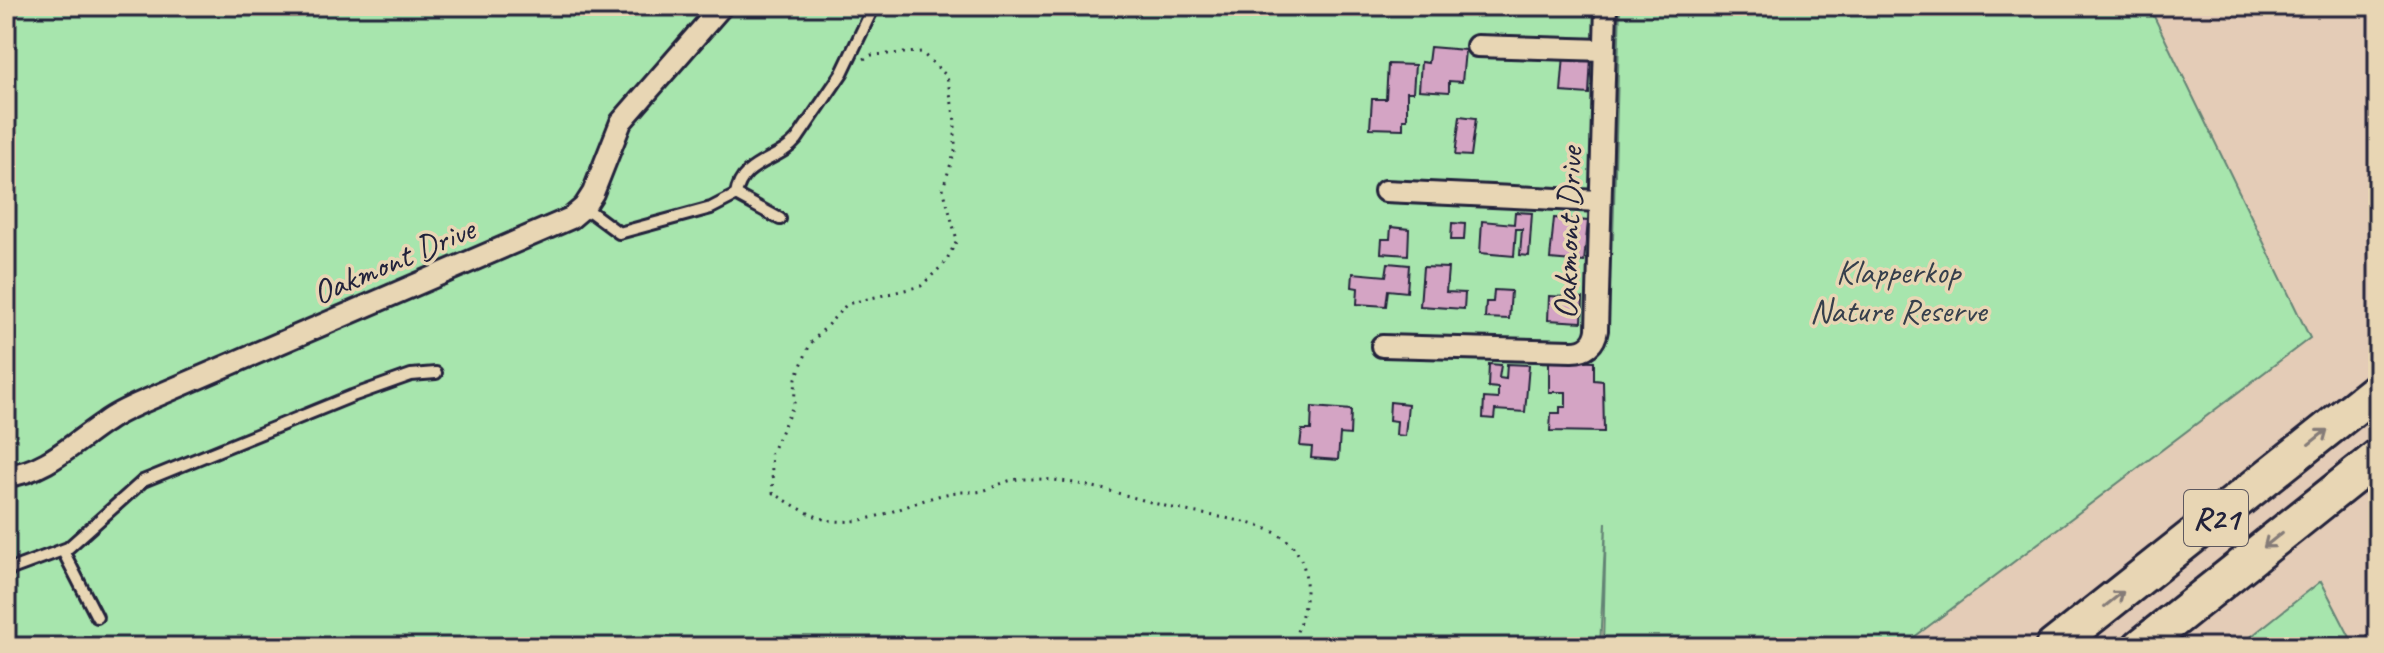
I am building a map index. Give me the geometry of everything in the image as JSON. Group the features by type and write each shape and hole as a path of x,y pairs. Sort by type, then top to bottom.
{"highway":[{"name":"R21","path":"2053,647 2378,389"},
{"name":"R21","path":"2140,647 2378,457"}],"street":[{"path":"584,207 593,193 621,122 722,6"},
{"name":"Oakmont Drive","path":"1382,346 1572,351 1586,348 1594,341 1597,330 1606,6"},
{"path":"1477,46 1604,50"},
{"path":"1385,191 1600,201"},
{"name":"Oakmont Drive","path":"6,476 23,474 47,463 130,407 566,221 584,207"}],"lane":[{"path":"584,207 619,233 711,208 736,195 738,186 751,168 789,148 842,73 874,6"},
{"path":"736,195 780,219"},
{"path":"6,571 63,551 143,481 352,396 411,375 436,373"},
{"path":"63,551 97,617"}],"path":[{"path":"1076,6 1130,10 1154,6"},
{"path":"842,73 871,55 921,52 947,76 955,121 955,151 943,188 957,240 945,263 921,286 847,304 810,344 796,378 794,404 771,453 773,493 806,512 831,521 852,521 952,493 980,492 1008,480 1051,478 1268,529 1289,542 1299,557 1309,586 1292,647"}],"green space":[{"name":"Klapperkop Nature Reserve","path":"6,6 1619,6 1613,240 1620,6 2149,6 2310,338 1901,647 1603,647 1606,522 1600,647 6,647"},
{"path":"2321,581 2355,647 2238,647"}],"building":[{"path":"1517,6 1537,6 1537,13 1516,12"},
{"path":"1430,47 1465,50 1462,82 1449,81 1449,92 1419,90 1421,62 1428,63"},
{"path":"1564,55 1591,56 1589,94 1561,92"},
{"path":"1388,64 1415,65 1413,92 1407,92 1407,119 1403,119 1403,129 1370,128 1372,99 1386,99"},
{"path":"1460,116 1476,118 1471,156 1455,155"},
{"path":"1515,212 1532,213 1529,256 1520,255 1522,229 1516,229 1514,256 1480,253 1482,221 1514,224"},
{"path":"1554,218 1588,221 1584,262 1550,259"},
{"path":"1452,223 1465,224 1464,240 1451,240"},
{"path":"1391,227 1409,229 1408,255 1381,253 1382,239 1390,239"},
{"path":"1388,263 1409,265 1407,292 1388,290 1386,306 1357,304 1358,288 1352,287 1353,273 1386,276"},
{"path":"1423,267 1448,268 1446,292 1465,293 1464,309 1420,306"},
{"path":"1494,290 1511,291 1509,319 1485,318 1486,302 1493,302"},
{"path":"1549,296 1583,298 1582,322 1548,320"},
{"path":"1549,360 1594,361 1594,380 1603,381 1604,432 1550,431 1551,413 1560,413 1560,407 1566,407 1566,392 1549,392"},
{"path":"1489,364 1501,365 1499,378 1506,379 1507,364 1529,365 1525,412 1495,410 1494,419 1483,418 1484,398 1498,399 1498,388 1488,387"},
{"path":"1390,402 1408,404 1405,436 1396,435 1397,421 1389,420"},
{"path":"1312,407 1351,410 1350,435 1340,434 1338,460 1311,458 1312,447 1300,446 1302,430 1311,430"}]}
